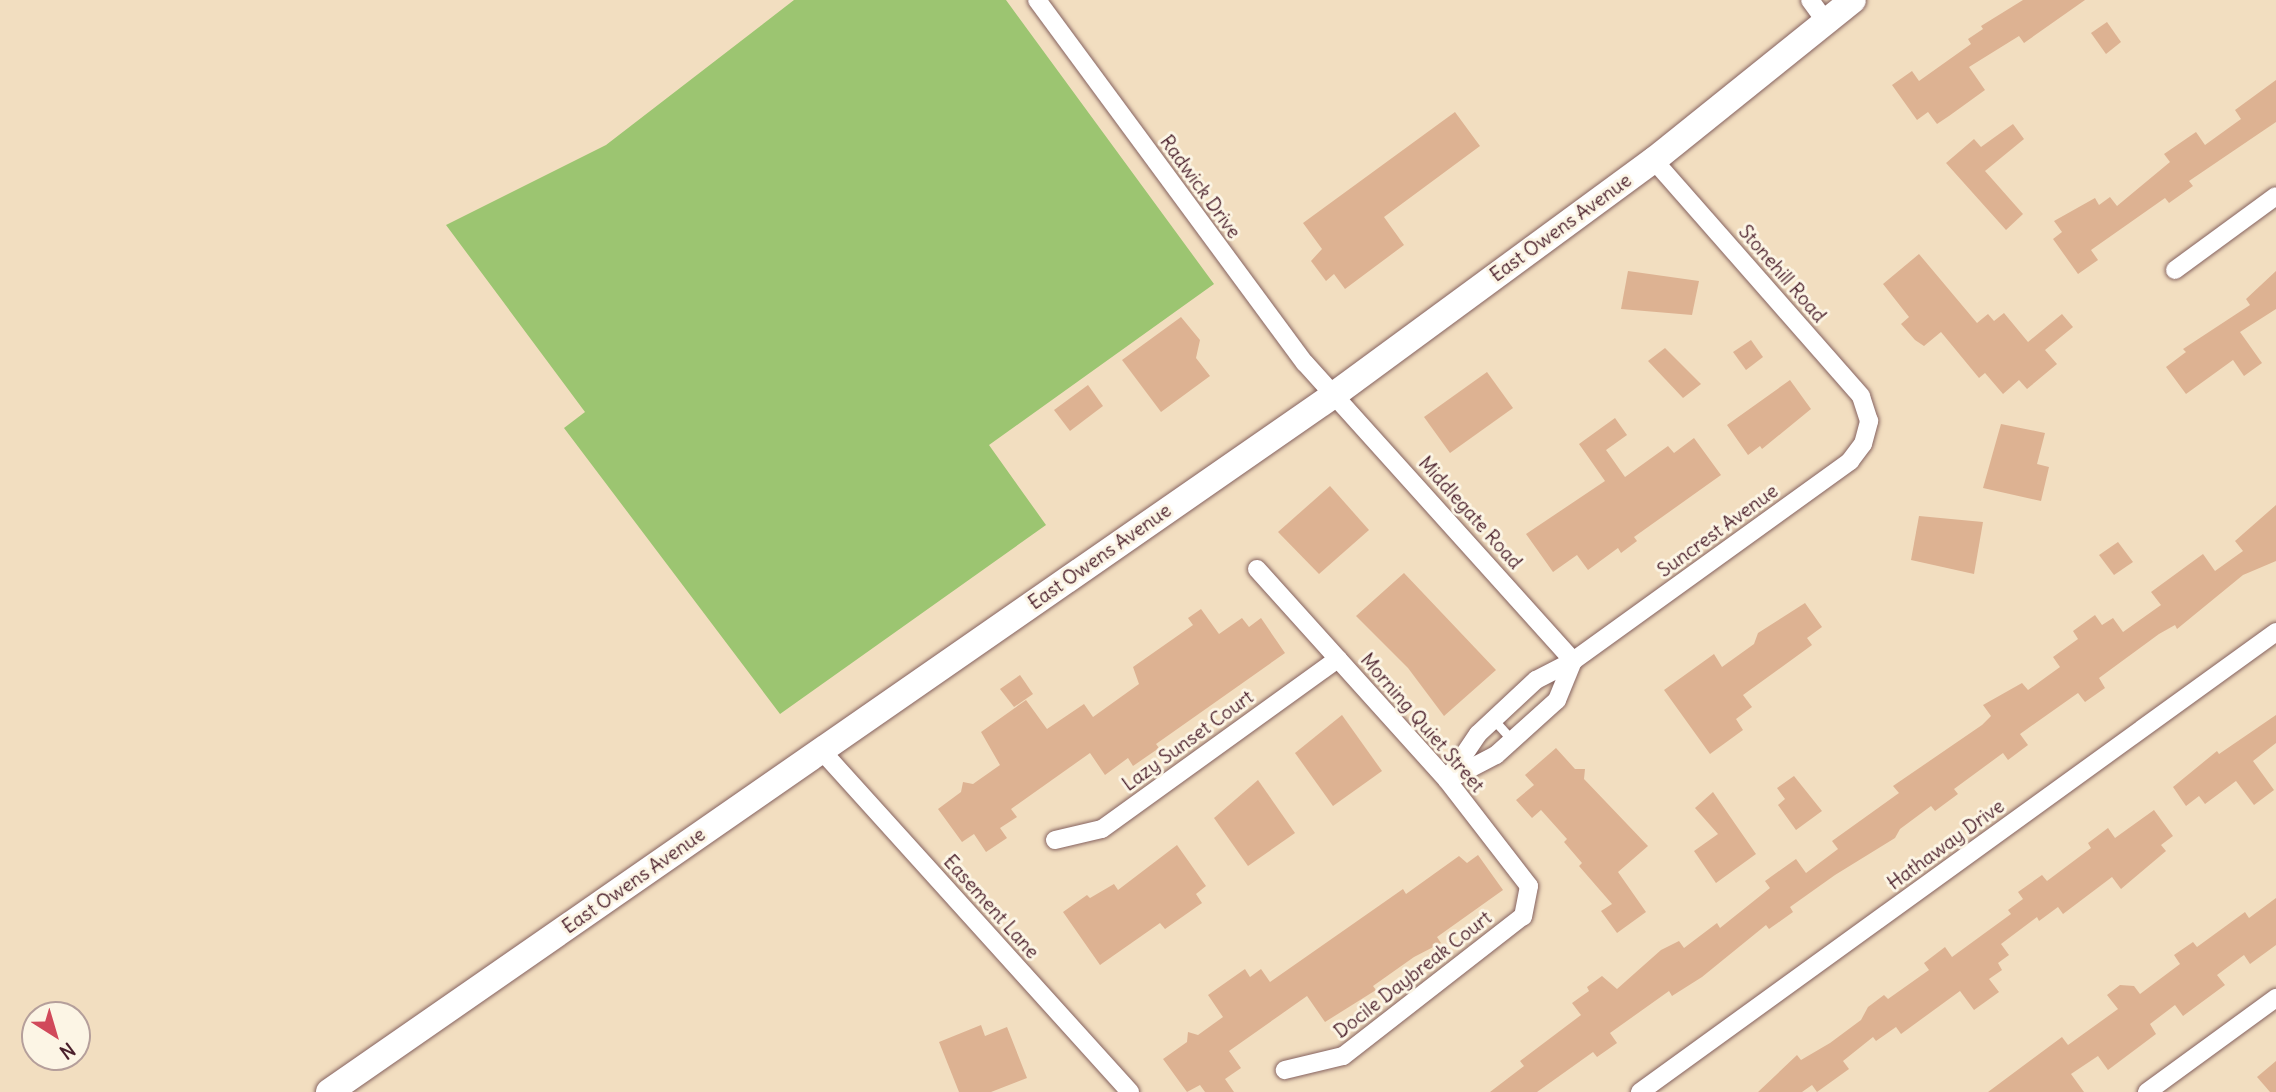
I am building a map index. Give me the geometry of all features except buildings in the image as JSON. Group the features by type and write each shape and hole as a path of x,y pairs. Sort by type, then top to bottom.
{"street":[{"name":"Radwick Drive","path":"1037,0 1305,363 1335,394"},
{"name":"East Owens Avenue","path":"329,1092 1335,394 1654,160 1818,10 1853,0"},
{"name":"Stonehill Road","path":"1654,160 1861,396 1869,421"},
{"path":"2175,270 2276,196"},
{"name":"Middlegate Road","path":"1335,394 1573,661"},
{"name":"Suncrest Avenue","path":"1447,780 1478,734 1536,680 1573,661 1850,461 1863,444 1869,421"},
{"name":"Morning Quiet Street","path":"1257,569 1447,780 1529,886 1523,916"},
{"name":"Hathaway Drive","path":"1640,1092 2276,632"},
{"name":"Lazy Sunset Court","path":"1055,840 1102,829 1338,659"},
{"path":"1447,780 1496,755 1557,700 1573,661"},
{"name":"Easement Lane","path":"821,750 1130,1092"},
{"name":"Docile Daybreak Court","path":"1285,1070 1343,1056 1523,916"},
{"path":"2147,1092 2276,998"}],"lane":[{"path":"1494,720 1512,740"}],"green space":[{"path":"794,0 1006,0 1214,284 989,445 1046,525 780,714 564,428 585,412 446,225 606,145"}]}
